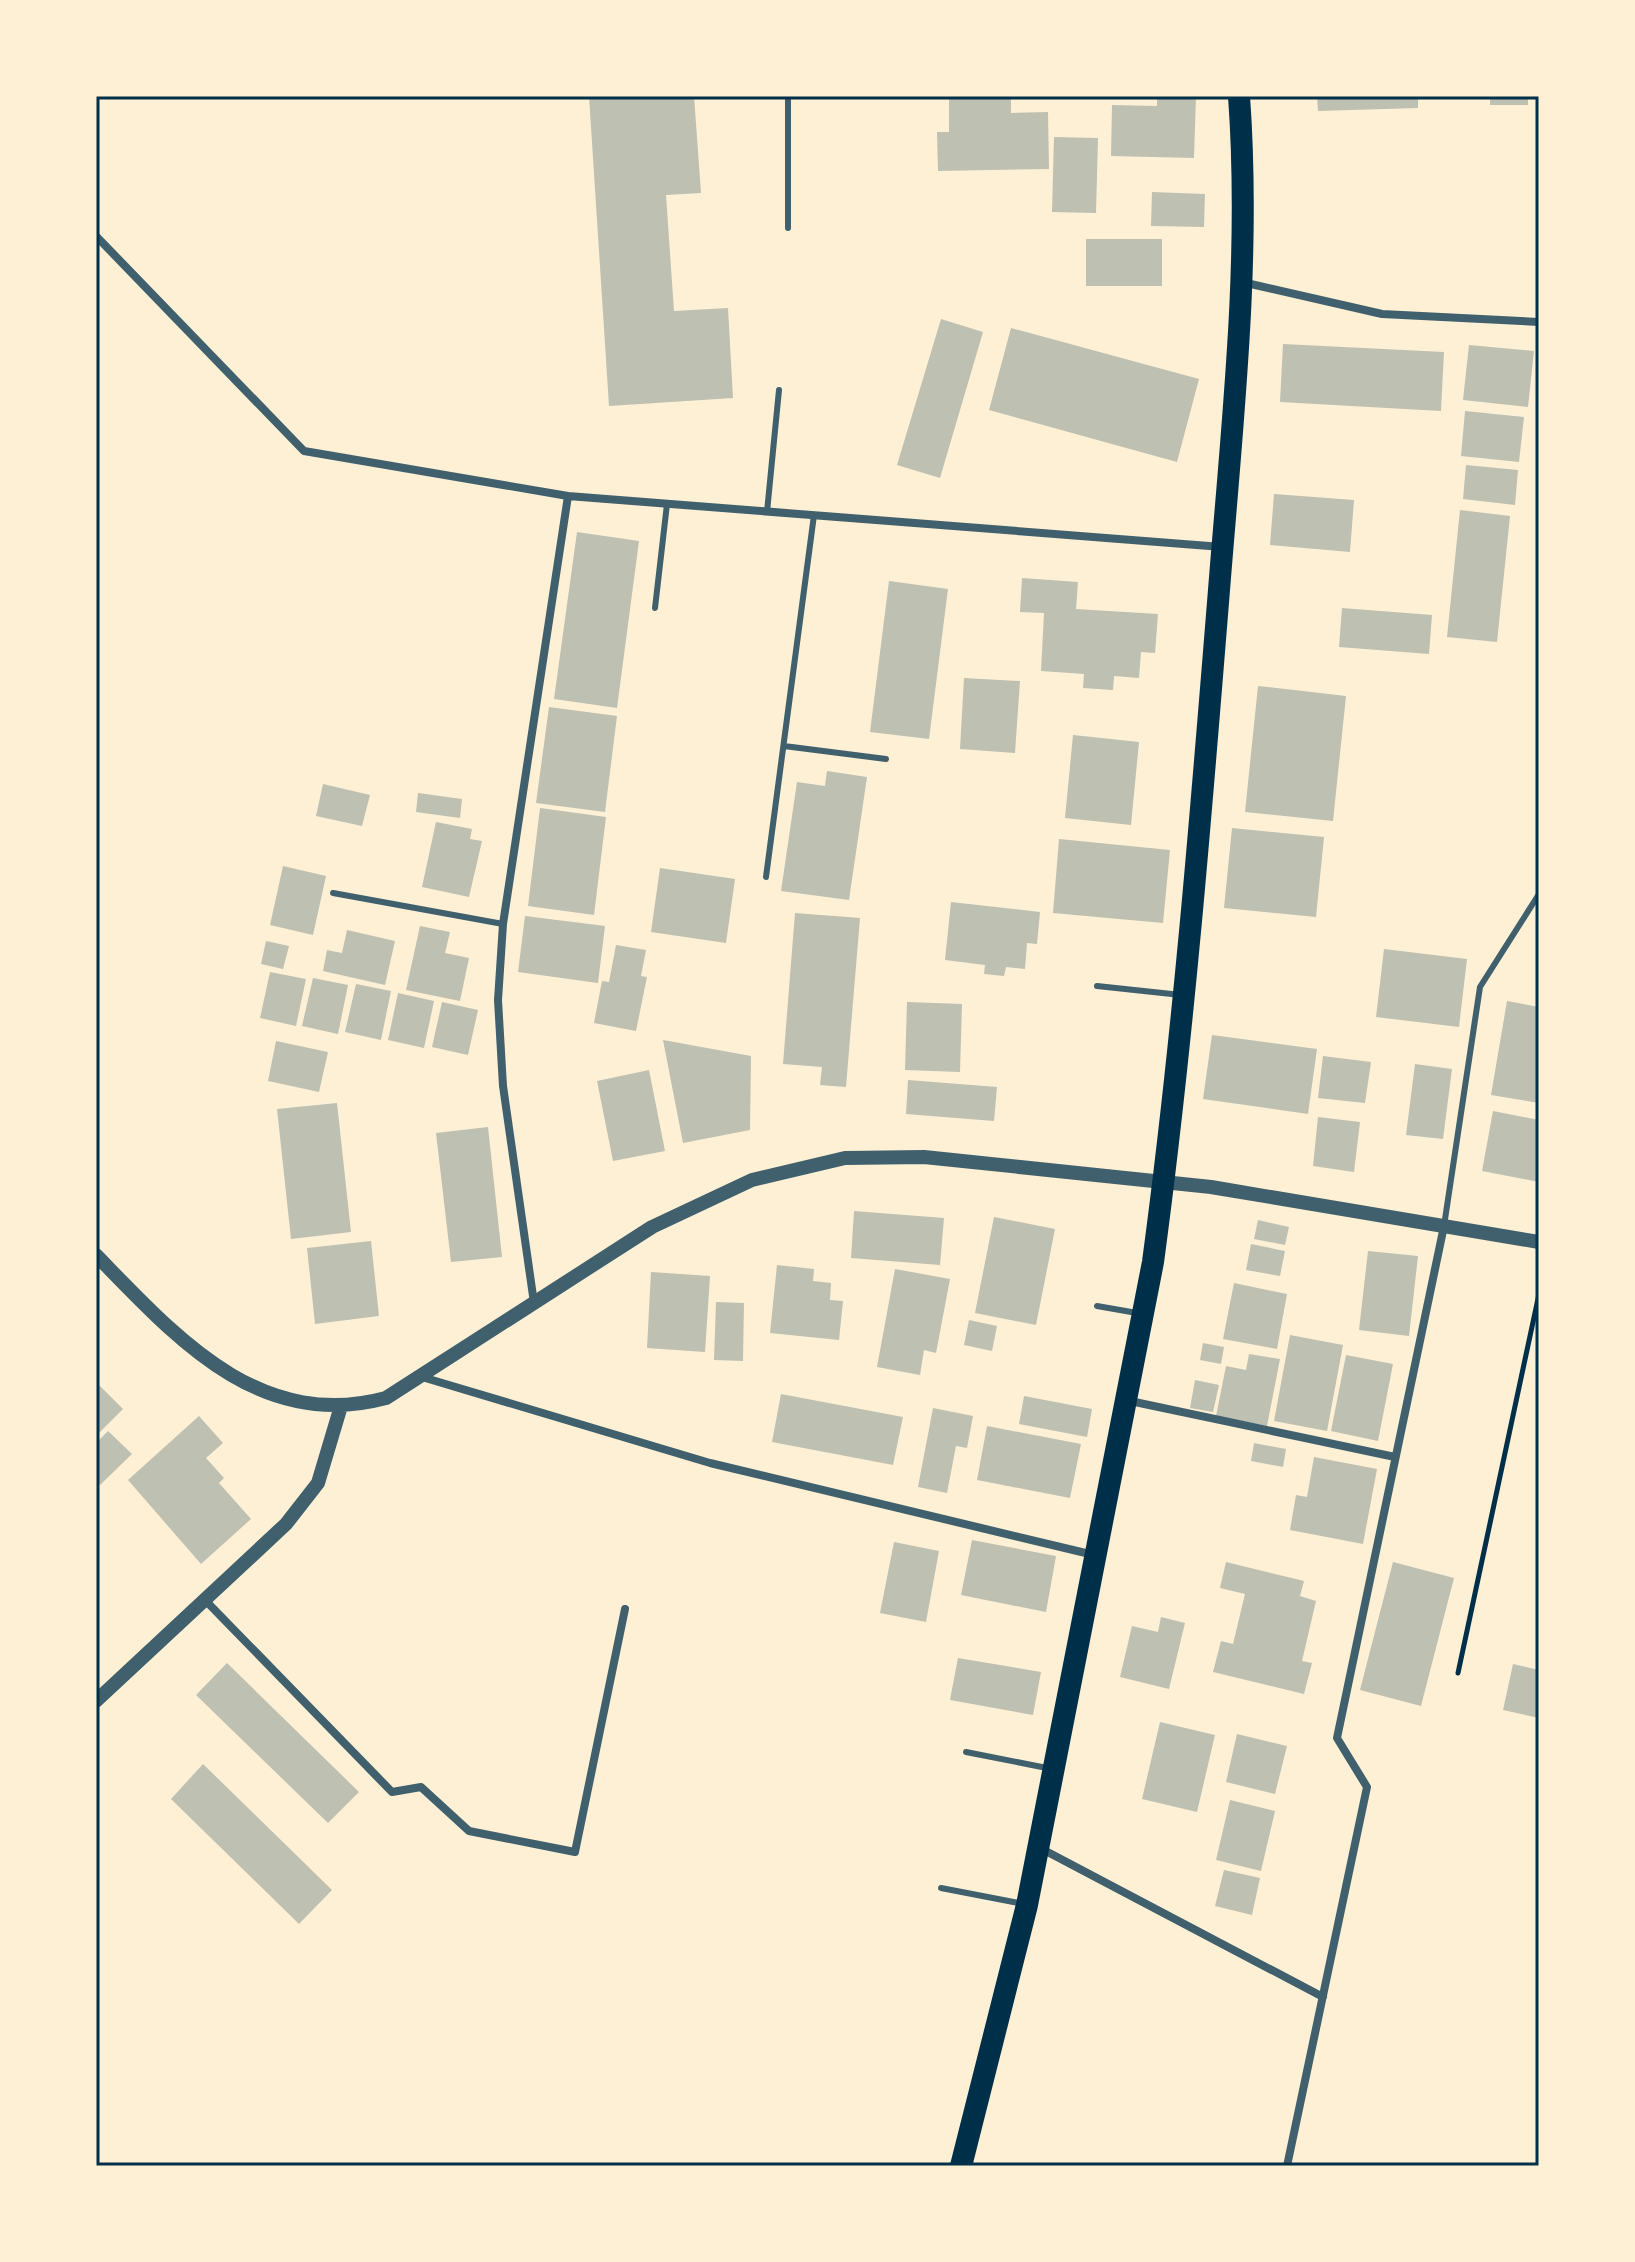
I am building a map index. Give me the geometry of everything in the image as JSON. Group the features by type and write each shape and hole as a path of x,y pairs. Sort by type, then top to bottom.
{"highway":[{"path":"961,2166 1027,1905 1143,1314 1164,1181 1186,996 1241,282 1244,163 1239,96"}],"street":[{"path":"96,236 304,451 568,496 1222,547"},
{"path":"1241,282 1382,314 1539,322"},
{"path":"534,1303 503,1086 498,1000 503,924 568,496"},
{"path":"96,1255 174,1335 233,1377 288,1402 341,1406 386,1398 652,1227 752,1180 845,1158 924,1157 1164,1181 1539,1242"},
{"path":"1287,2166 1367,1787 1337,1738 1444,1226"},
{"path":"422,1377 710,1463 1094,1555"},
{"path":"1124,1400 1395,1457"},
{"path":"96,1701 286,1524 318,1483 341,1406"},
{"path":"204,1599 392,1792 421,1787 469,1831 575,1852 625,1609"},
{"path":"1038,1847 1323,1997"}],"lane":[{"path":"788,96 788,228"},
{"path":"767,512 779,390"},
{"path":"655,608 667,504"},
{"path":"766,877 814,515"},
{"path":"784,746 886,759"},
{"path":"333,893 503,924"},
{"path":"1444,1226 1480,987 1539,894"},
{"path":"1097,986 1186,996"},
{"path":"1097,1306 1143,1314"},
{"path":"966,1752 1055,1769"},
{"path":"941,1888 1027,1905"}],"path":[{"path":"1458,1673 1539,1294"}],"building":[{"path":"589,96 694,96 701,193 666,195 674,311 728,308 733,398 609,406"},
{"path":"949,96 1011,96 1011,113 1048,112 1049,169 938,171 937,132 949,132"},
{"path":"1157,96 1196,96 1194,158 1111,156 1112,105 1157,106"},
{"path":"1317,96 1418,96 1418,108 1318,111"},
{"path":"1490,96 1528,96 1528,105 1490,105"},
{"path":"1054,137 1098,138 1096,213 1052,212"},
{"path":"1152,192 1205,194 1204,227 1151,226"},
{"path":"1086,239 1162,239 1162,286 1086,286"},
{"path":"941,319 983,332 940,478 897,465"},
{"path":"1011,328 1199,379 1177,462 989,410"},
{"path":"1283,344 1444,352 1441,411 1280,402"},
{"path":"1469,345 1534,351 1528,407 1463,400"},
{"path":"1465,411 1524,417 1519,462 1461,456"},
{"path":"1466,465 1518,470 1515,505 1463,499"},
{"path":"1274,494 1354,500 1350,552 1270,545"},
{"path":"1460,510 1510,516 1497,642 1447,637"},
{"path":"577,532 639,541 617,708 554,699"},
{"path":"1022,578 1078,582 1076,609 1158,614 1155,653 1141,652 1139,678 1114,676 1113,690 1083,688 1084,674 1041,671 1044,613 1020,612"},
{"path":"889,581 948,589 929,739 870,732"},
{"path":"1342,608 1432,615 1429,654 1339,647"},
{"path":"964,678 1020,681 1015,753 960,749"},
{"path":"1258,686 1346,696 1333,821 1245,812"},
{"path":"549,707 617,716 605,812 536,803"},
{"path":"1073,735 1139,742 1131,825 1065,818"},
{"path":"827,771 867,777 849,900 781,891 797,782 825,786"},
{"path":"323,784 370,795 362,826 316,816"},
{"path":"418,793 462,799 460,818 416,812"},
{"path":"540,808 606,817 594,915 528,906"},
{"path":"436,822 472,829 470,839 482,841 469,897 422,887"},
{"path":"1232,828 1324,837 1316,917 1224,908"},
{"path":"1059,839 1170,850 1163,923 1053,913"},
{"path":"283,866 326,876 313,935 270,925"},
{"path":"660,868 735,879 726,943 651,932"},
{"path":"951,902 1040,912 1037,944 1027,943 1025,969 1006,967 1004,976 984,974 985,965 945,960"},
{"path":"795,913 860,918 846,1087 820,1085 822,1067 783,1064"},
{"path":"525,916 605,926 598,983 518,972"},
{"path":"420,926 450,932 445,953 469,958 460,1001 406,990"},
{"path":"347,930 395,941 385,985 323,971 327,950 342,953"},
{"path":"266,941 289,946 283,969 261,964"},
{"path":"616,945 646,950 641,976 647,977 636,1031 594,1023 602,981 609,982"},
{"path":"1384,949 1467,959 1459,1027 1376,1017"},
{"path":"270,972 306,979 296,1026 260,1018"},
{"path":"313,978 348,985 338,1034 302,1026"},
{"path":"356,984 391,991 381,1040 345,1032"},
{"path":"398,993 434,1001 424,1048 388,1040"},
{"path":"1507,1001 1539,1007 1539,1103 1491,1095"},
{"path":"442,1002 478,1010 468,1055 432,1047"},
{"path":"907,1002 962,1004 960,1072 905,1070"},
{"path":"1212,1035 1317,1049 1308,1114 1203,1099"},
{"path":"663,1040 751,1056 750,1130 683,1143"},
{"path":"276,1041 328,1052 319,1092 268,1081"},
{"path":"1323,1056 1371,1062 1365,1103 1318,1098"},
{"path":"1415,1064 1452,1069 1443,1139 1406,1135"},
{"path":"649,1070 665,1151 613,1161 597,1081"},
{"path":"908,1080 997,1087 994,1121 906,1114"},
{"path":"337,1103 351,1232 291,1239 277,1109"},
{"path":"1493,1111 1539,1120 1539,1182 1482,1171"},
{"path":"1318,1117 1360,1122 1354,1172 1313,1166"},
{"path":"488,1127 502,1257 451,1262 436,1133"},
{"path":"854,1211 944,1218 940,1265 851,1258"},
{"path":"994,1217 1055,1229 1036,1325 975,1313"},
{"path":"1258,1220 1289,1227 1285,1245 1254,1239"},
{"path":"371,1241 379,1316 315,1324 307,1248"},
{"path":"1251,1244 1285,1251 1280,1276 1246,1270"},
{"path":"1368,1251 1418,1256 1409,1336 1359,1330"},
{"path":"777,1265 814,1269 813,1281 831,1283 830,1300 843,1301 839,1340 770,1333"},
{"path":"895,1269 950,1279 936,1353 924,1350 920,1375 877,1367"},
{"path":"651,1272 710,1276 705,1352 647,1348"},
{"path":"1234,1283 1287,1294 1277,1349 1223,1339"},
{"path":"716,1302 744,1303 743,1361 714,1360"},
{"path":"969,1320 997,1326 992,1351 964,1345"},
{"path":"1290,1335 1343,1345 1327,1431 1274,1421"},
{"path":"1203,1343 1224,1347 1221,1364 1200,1360"},
{"path":"1249,1354 1280,1359 1267,1426 1216,1416 1226,1366 1246,1370"},
{"path":"1346,1355 1393,1364 1378,1441 1331,1431"},
{"path":"1195,1380 1219,1385 1213,1412 1190,1408"},
{"path":"96,1382 123,1409 96,1436"},
{"path":"781,1394 903,1417 893,1465 772,1442"},
{"path":"1024,1396 1092,1409 1087,1437 1019,1424"},
{"path":"933,1408 973,1416 967,1448 956,1446 947,1493 918,1487"},
{"path":"199,1416 223,1443 206,1458 224,1478 219,1483 251,1519 201,1564 128,1480"},
{"path":"987,1426 1081,1444 1070,1498 977,1480"},
{"path":"108,1431 132,1454 100,1485 96,1481 96,1443"},
{"path":"1254,1443 1286,1449 1283,1467 1251,1461"},
{"path":"1314,1457 1377,1469 1363,1544 1290,1530 1296,1495 1307,1497"},
{"path":"972,1540 1056,1556 1046,1612 961,1595"},
{"path":"894,1542 939,1551 926,1622 880,1613"},
{"path":"1226,1562 1304,1581 1300,1596 1316,1601 1302,1661 1312,1663 1304,1694 1213,1672 1221,1641 1233,1644 1245,1594 1220,1588"},
{"path":"1393,1562 1454,1578 1421,1706 1360,1690"},
{"path":"1161,1617 1185,1623 1169,1689 1120,1677 1132,1626 1158,1632"},
{"path":"958,1658 1041,1672 1033,1715 950,1700"},
{"path":"227,1663 359,1792 328,1823 196,1695"},
{"path":"1513,1664 1539,1670 1539,1718 1503,1710"},
{"path":"1160,1722 1215,1735 1197,1812 1142,1799"},
{"path":"1237,1734 1287,1746 1275,1794 1226,1782"},
{"path":"203,1764 332,1890 299,1924 171,1799"},
{"path":"1230,1800 1275,1811 1261,1871 1216,1860"},
{"path":"1224,1870 1260,1878 1252,1915 1215,1906"}]}
